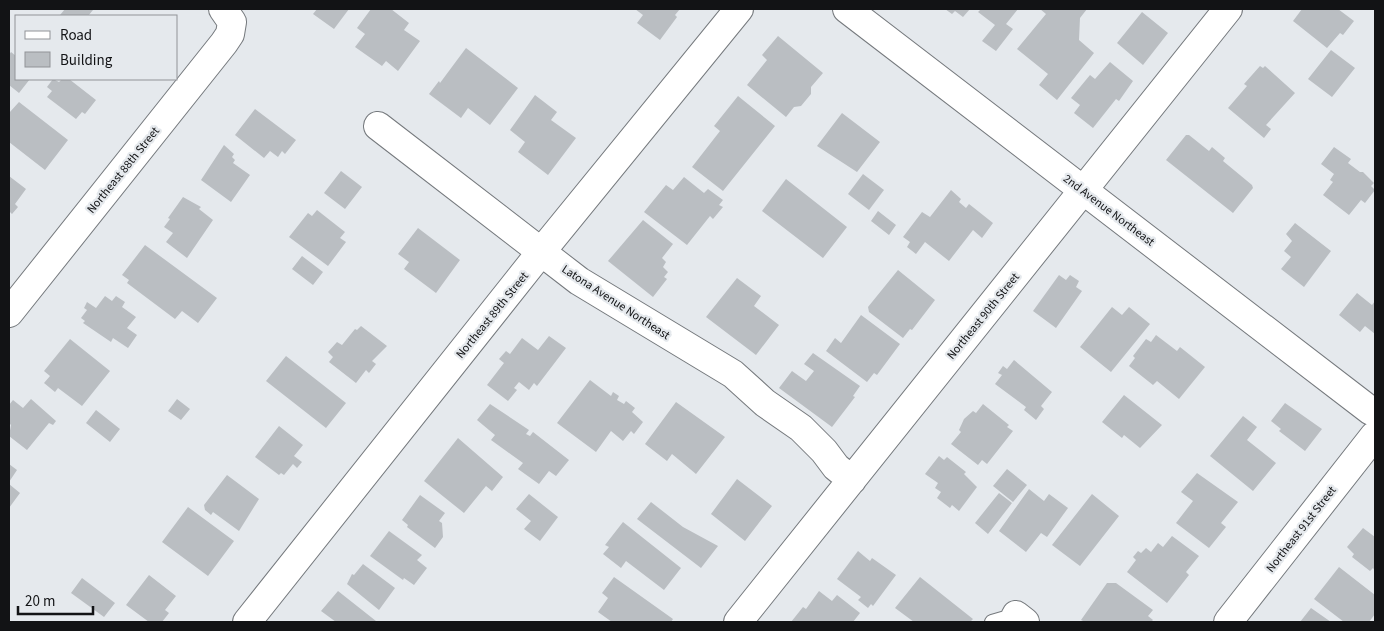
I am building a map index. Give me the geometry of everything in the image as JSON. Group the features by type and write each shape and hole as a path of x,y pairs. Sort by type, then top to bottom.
{"street":[{"name":"Northeast 89th Street","path":"246,622 541,252 739,9"},
{"name":"2nd Avenue Northeast","path":"847,9 1083,190 1374,423"},
{"name":"Northeast 90th Street","path":"738,622 1228,9"},
{"name":"Northeast 88th Street","path":"9,314 224,43 230,34 227,16"},
{"name":"Latona Avenue Northeast","path":"378,126 594,291 733,374 765,402 801,428 824,451 836,467 852,480"},
{"name":"Northeast 91st Street","path":"1228,622 1374,423"}],"building":[{"path":"65,9 93,10 89,15 60,15"},
{"path":"317,9 349,9 334,29 313,14"},
{"path":"371,9 391,9 409,23 404,30 420,41 398,71 386,61 382,66 355,47 365,34 357,28"},
{"path":"635,9 680,9 675,15 677,17 660,40 637,23 643,15"},
{"path":"945,9 970,9 963,17 955,11 952,14"},
{"path":"981,9 1018,9 1006,24 1013,29 996,51 982,41 995,25 978,12"},
{"path":"1040,9 1087,9 1080,18 1079,40 1094,53 1057,100 1039,85 1048,74 1017,49 1046,14"},
{"path":"1302,9 1338,9 1354,21 1343,35 1340,33 1327,48 1293,21"},
{"path":"1142,12 1168,33 1143,65 1117,43"},
{"path":"778,36 823,73 811,87 811,94 801,106 794,107 786,117 747,85 767,60 762,55"},
{"path":"466,48 518,88 490,125 468,108 461,118 429,94 439,81 440,83"},
{"path":"1331,50 1355,68 1332,97 1308,79"},
{"path":"11,52 15,55 15,80 29,80 19,93 9,85 9,55"},
{"path":"1110,62 1133,81 1119,101 1116,99 1093,128 1074,113 1080,105 1071,98 1090,75 1095,79"},
{"path":"1260,66 1263,68 1265,66 1295,93 1266,125 1271,129 1264,138 1228,108 1247,86 1244,84"},
{"path":"52,80 59,82 61,80 70,80 96,100 85,114 82,112 76,119 47,97 52,91 47,87"},
{"path":"535,95 557,112 551,120 576,138 548,175 518,152 525,142 510,130"},
{"path":"738,96 775,126 723,191 692,167 720,131 714,126"},
{"path":"19,102 68,140 45,170 9,142 9,113"},
{"path":"255,109 296,140 285,154 282,151 278,157 270,151 264,158 235,135"},
{"path":"842,113 880,142 857,172 817,146"},
{"path":"1186,135 1189,135 1209,151 1212,147 1225,158 1223,161 1252,185 1253,188 1233,213 1166,160"},
{"path":"224,145 234,154 232,157 235,160 233,163 250,175 231,202 201,180"},
{"path":"1334,147 1351,159 1348,163 1360,172 1363,172 1374,183 1371,186 1375,190 1365,203 1361,200 1349,215 1323,195 1333,182 1330,180 1334,174 1321,164"},
{"path":"341,171 362,187 345,209 324,193"},
{"path":"863,174 884,190 869,210 848,194"},
{"path":"9,176 26,189 15,204 18,207 12,214 9,211"},
{"path":"684,177 704,193 708,189 723,200 719,205 723,207 713,219 710,216 687,245 644,212 666,185 673,190"},
{"path":"786,179 847,227 823,258 762,211"},
{"path":"951,190 961,199 959,202 966,208 969,204 993,223 982,238 973,230 949,261 925,242 916,254 907,247 910,242 903,237 922,212 930,217"},
{"path":"183,197 201,207 199,209 213,220 187,258 166,242 173,233 164,227"},
{"path":"317,210 345,232 340,238 346,242 328,266 289,237 308,213 312,216"},
{"path":"878,211 896,225 889,235 871,221"},
{"path":"643,220 673,244 662,258 666,262 663,267 668,272 664,277 667,279 653,297 608,261"},
{"path":"1295,223 1331,251 1304,287 1281,269 1291,257 1284,251 1292,241 1286,234"},
{"path":"418,228 460,260 436,293 404,269 409,262 398,254"},
{"path":"145,245 217,298 198,323 182,311 175,319 127,283 129,280 122,275"},
{"path":"302,256 323,272 313,285 292,269"},
{"path":"898,270 935,300 912,330 910,329 903,338 869,312 868,307"},
{"path":"1059,275 1066,280 1070,275 1079,281 1076,287 1082,291 1056,328 1033,311"},
{"path":"737,278 761,296 754,306 779,325 756,355 706,317"},
{"path":"1357,293 1372,305 1375,301 1375,334 1365,326 1360,332 1339,315"},
{"path":"105,296 112,301 116,296 125,302 122,307 136,317 127,328 137,335 128,348 113,338 111,342 83,323 85,321 81,318 87,310 84,308 87,302 96,308"},
{"path":"1112,307 1122,315 1129,307 1150,324 1111,372 1080,347"},
{"path":"861,315 900,344 877,375 874,373 867,382 826,351 835,338 841,343"},
{"path":"361,326 387,346 372,361 376,364 369,373 366,370 356,383 329,362 333,357 328,352 337,342 342,345 355,329 357,330"},
{"path":"1156,335 1177,351 1180,347 1205,367 1179,399 1157,381 1153,385 1129,366 1135,358 1133,356 1146,339 1151,342"},
{"path":"549,336 566,348 537,386 534,383 529,390 519,382 514,388 517,390 508,401 487,385 504,363 499,359 506,351 510,354 522,338 538,350"},
{"path":"70,339 110,371 82,406 58,388 55,392 44,383 50,376 44,371"},
{"path":"813,353 860,386 853,396 855,397 832,427 779,388 792,371 806,381 814,371 804,364"},
{"path":"286,356 346,403 326,428 266,381"},
{"path":"1014,360 1052,392 1041,406 1044,409 1036,420 1024,410 1026,407 995,384 1002,375 998,373 1003,366 1007,369"},
{"path":"590,380 611,396 613,392 619,396 617,400 624,404 626,401 635,408 632,412 643,422 634,434 631,431 623,441 611,431 596,452 557,423"},
{"path":"1124,395 1162,425 1140,448 1124,435 1122,438 1102,422"},
{"path":"31,399 56,421 53,425 49,423 27,450 9,436 11,425 9,423 9,405 13,400 23,408"},
{"path":"177,399 190,409 181,420 168,411"},
{"path":"676,402 725,437 696,474 672,454 667,461 645,444"},
{"path":"1285,403 1322,429 1305,451 1279,431 1281,429 1271,421"},
{"path":"490,404 529,430 526,434 530,436 533,432 569,460 556,476 549,471 539,484 518,469 523,463 491,440 495,435 477,420"},
{"path":"983,404 1009,425 1007,427 1013,431 987,464 982,460 978,465 951,444 961,432 959,430 964,419 973,411 976,413"},
{"path":"96,410 120,429 110,442 86,423"},
{"path":"1243,416 1257,427 1247,440 1276,463 1253,491 1210,456"},
{"path":"279,426 303,445 294,456 302,462 297,468 293,464 284,475 281,473 279,475 255,457"},
{"path":"458,438 503,477 492,491 486,486 464,513 424,481"},
{"path":"939,456 944,460 947,457 966,472 964,474 977,487 959,511 952,505 950,508 937,498 941,492 935,488 938,483 925,474"},
{"path":"9,464 17,470 9,482"},
{"path":"1007,469 1027,485 1013,502 993,486"},
{"path":"1197,473 1238,502 1221,523 1226,527 1209,548 1176,523 1193,501 1181,492"},
{"path":"227,475 259,499 239,531 213,512 211,515 205,510 204,505"},
{"path":"737,479 772,506 745,541 711,514"},
{"path":"9,484 20,493 9,508"},
{"path":"1029,489 1044,501 1049,494 1068,508 1047,537 1041,533 1026,552 999,531"},
{"path":"999,493 1012,503 988,534 975,523"},
{"path":"529,494 558,517 540,541 524,529 531,521 516,509"},
{"path":"1092,494 1119,516 1080,566 1052,545"},
{"path":"420,495 445,513 439,521 442,523 443,537 435,548 407,527 408,525 402,520"},
{"path":"651,502 683,527 718,546 701,568 637,519"},
{"path":"188,507 234,541 208,576 162,542"},
{"path":"623,522 681,568 664,590 626,561 621,568 603,554 609,547 605,545"},
{"path":"1363,528 1375,537 1375,571 1373,568 1370,571 1352,557 1354,554 1347,547"},
{"path":"389,531 422,555 417,560 427,568 414,585 404,578 403,580 370,556"},
{"path":"1172,536 1199,556 1186,572 1189,575 1167,603 1127,572 1136,560 1133,557 1138,551 1141,553 1146,548 1151,552 1158,543 1163,547"},
{"path":"858,551 870,561 872,558 896,575 873,606 871,604 868,608 858,600 861,597 837,579"},
{"path":"363,564 395,588 379,610 347,584 352,574 354,575"},
{"path":"1339,567 1375,595 1375,614 1369,622 1344,622 1314,599"},
{"path":"149,575 176,596 165,610 169,613 162,622 149,622 126,605"},
{"path":"614,577 673,619 671,622 612,622 598,612 608,598 602,593"},
{"path":"920,577 973,619 970,622 914,622 895,608"},
{"path":"82,578 115,603 104,617 71,593"},
{"path":"1107,583 1116,583 1153,610 1148,616 1153,620 1151,622 1085,622 1081,620"},
{"path":"338,591 376,621 336,622 321,611"},
{"path":"819,591 832,601 837,595 860,613 853,622 791,622 803,607 806,609"},
{"path":"1311,608 1331,622 1300,622"}]}
